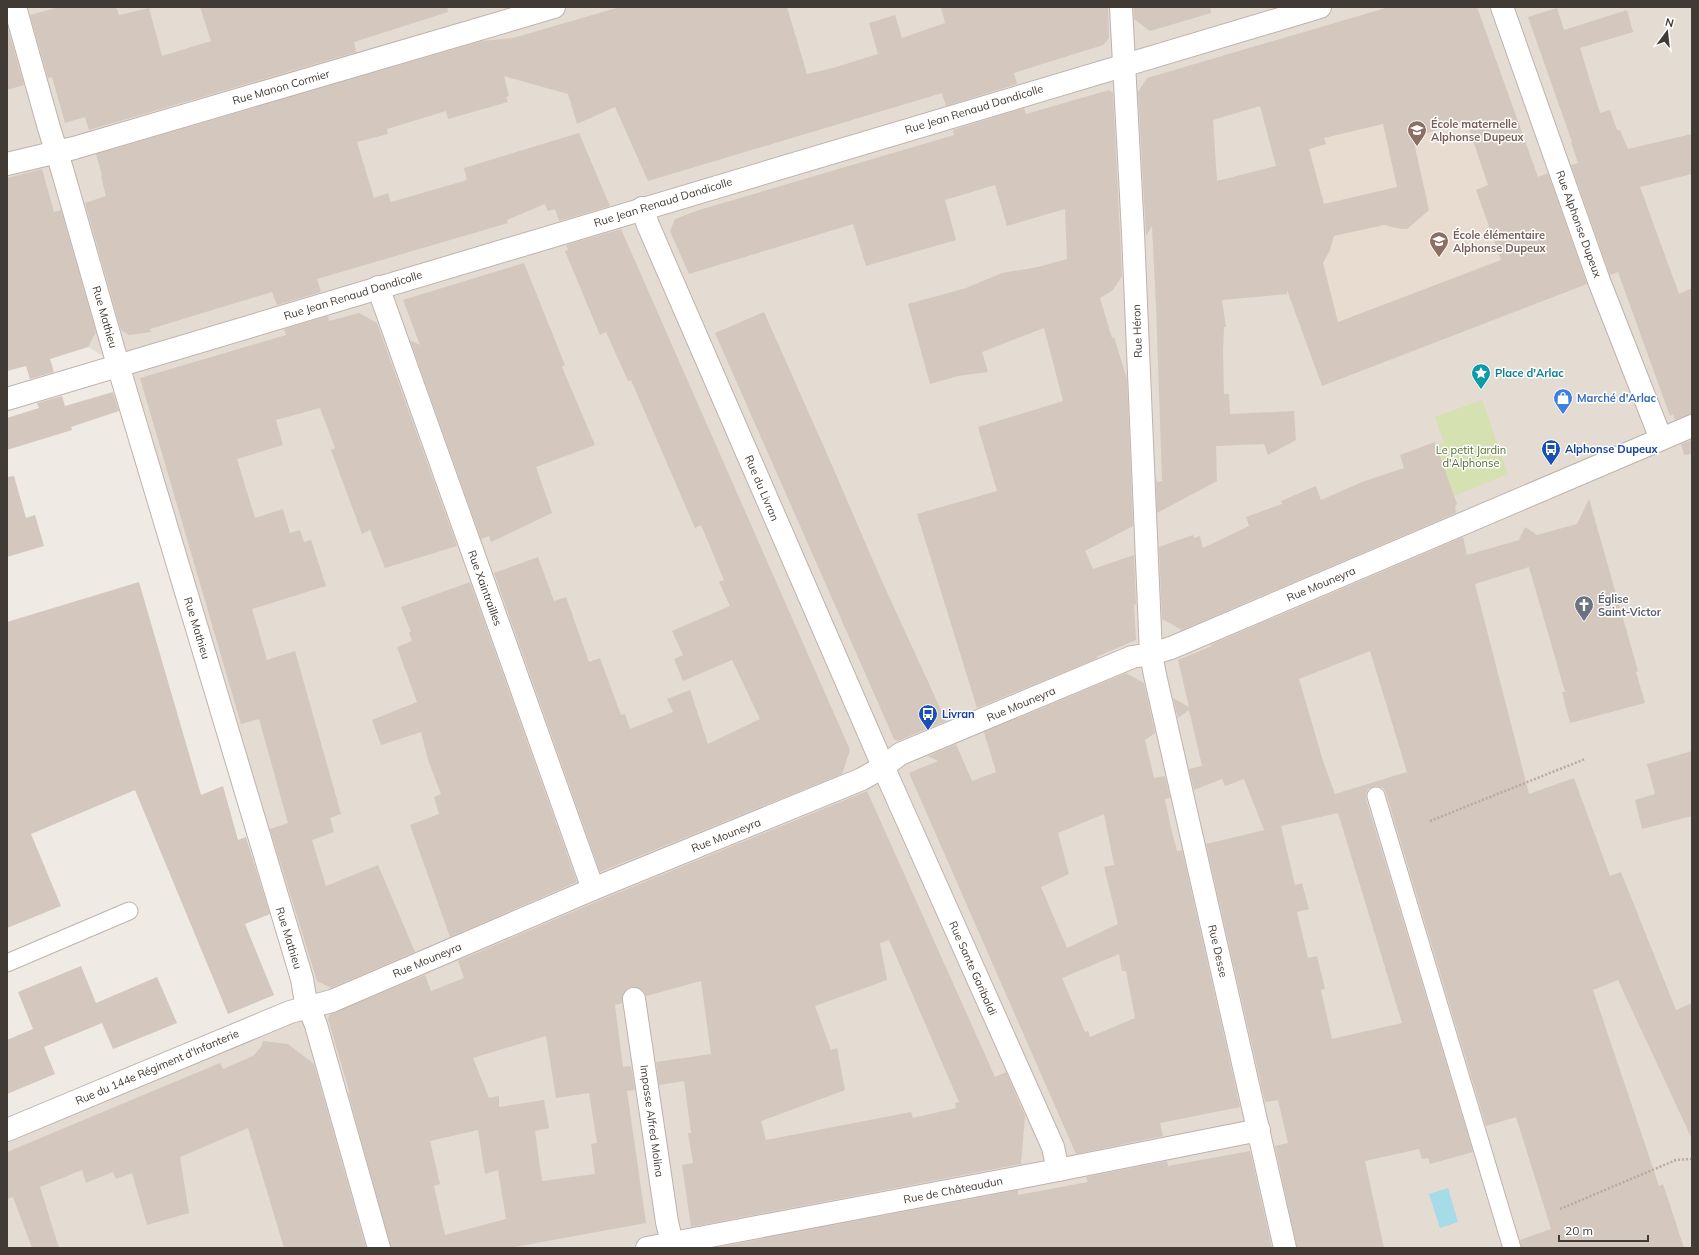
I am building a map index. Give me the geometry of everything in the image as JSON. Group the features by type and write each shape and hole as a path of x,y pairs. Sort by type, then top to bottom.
{"street":[{"name":"Rue Mathieu","path":"15,7 118,365 309,1007 316,1025 379,1248"},
{"name":"Rue Manon Cormier","path":"7,164 57,152 554,7"},
{"name":"Rue Héron","path":"1121,7 1133,233 1151,654"},
{"name":"Rue Jean Renaud Dandicolle","path":"7,399 1124,64 1320,7"},
{"name":"Rue Alphonse Dupeux","path":"1502,7 1599,281 1661,439"},
{"name":"Rue du Livran","path":"642,208 648,225 883,767"},
{"name":"Rue Xaintrailles","path":"378,287 593,889"},
{"name":"Rue Mouneyra","path":"309,1007 332,1001 593,889 862,779 883,767 900,754 1132,657 1151,654 1171,648 1692,426"},
{"name":"Rue Desse","path":"1151,654 1156,682 1285,1248"},
{"name":"Rue Sante Garibaldi","path":"883,767 1052,1147 1058,1170"},
{"name":"Impasse Alfred Molina","path":"634,999 666,1222 672,1243"},
{"name":"Rue du 144e Régiment d'Infanterie","path":"7,1130 290,1012 309,1007"},
{"name":"Rue de Châteaudun","path":"647,1248 672,1243 693,1244 1258,1130"}],"lane":[{"path":"1376,796 1512,1248"},
{"path":"7,964 129,911"}],"path":[{"path":"1430,821 1586,759"},
{"path":"1560,1209 1676,1160 1692,1158"}],"shaded area":[{"path":"7,7 1692,7 1692,1248 7,1248 7,1130 308,1007 118,365 88,347 7,371"},
{"path":"1499,67 1565,250 1333,348 1309,149 1325,144 1324,137 1420,95"}],"green space":[{"name":"Le petit Jardin d'Alphonse","path":"1482,400 1508,474 1454,496 1437,446 1444,443 1435,417"}],"water":[{"path":"1448,1188 1458,1222 1440,1228 1429,1194"}],"building":[{"path":"59,7 116,7 119,15 149,8 162,56 211,41 200,7 447,7 448,12 354,42 356,52 89,130 85,117 65,123 52,77 48,78 30,15"},
{"path":"620,7 787,7 807,74 833,68 878,54 869,23 895,15 902,38 945,23 941,7 1108,7 1109,38 1103,45 1014,73 1017,84 946,106 942,93 648,181 615,107 577,124 568,94 504,76 509,96 506,97 508,102 448,119 446,111 387,129 388,134 357,142 374,198 388,193 391,202 467,180 464,168 579,133 610,206 559,221 555,209 548,211 545,204 507,220 508,223 317,279 321,292 277,305 272,292 150,329 151,332 129,335 121,330 85,203 106,196 96,154 482,41 513,38"},
{"path":"1134,7 1210,7 1211,13 1150,31 1134,19"},
{"path":"1389,7 1477,7 1538,177 1548,173 1587,284 1322,386 1287,290 1287,294 1222,300 1226,327 1224,327 1223,351 1224,394 1229,394 1230,414 1294,411 1296,440 1268,455 1264,444 1216,446 1217,481 1157,513 1156,478 1157,482 1162,481 1156,305 1152,226 1146,236 1138,92 1147,78","holes":["1260,106 1276,166 1217,181 1213,120","1466,120 1488,185 1476,190 1501,260 1338,322 1323,263 1330,250 1334,236 1384,225 1407,229 1429,210 1413,138","1383,124 1397,187 1324,204 1309,149 1326,144 1324,138"]},
{"path":"1557,8 1564,30 1627,10 1633,32 1580,48 1600,113 1610,110 1617,130 1620,130 1628,149 1692,134 1692,174 1640,187 1679,294 1692,288 1692,414 1675,420 1673,414 1670,416 1618,272 1610,275 1571,165 1578,163 1572,142 1528,17"},
{"path":"7,25 24,85 7,90"},
{"path":"1109,90 1113,93 1122,276 1113,290 1100,298 1112,338 1114,337 1127,379 1133,526 1085,551 1093,569 1134,555 1136,640 1096,657 1098,658 977,708 917,514 997,491 978,427 1063,401 1044,328 982,352 988,372 958,376 930,384 908,304 966,288 1002,273 1038,267 1067,259 1065,209 1007,226 995,185 945,200 956,240 866,266 853,224 689,274 670,231 675,219 699,210 954,135 953,130 1024,108 1026,114"},
{"path":"42,169 54,212 61,210 96,332 88,347 50,359 54,372 30,379 26,366 7,371 7,178"},
{"path":"621,229 850,750 842,774 600,872 494,573 538,557 554,601 566,597 589,662 600,658 621,715 625,714 630,729 673,712 667,699 690,690 708,744 760,719 732,660 683,681 674,659 683,655 672,631 730,606 719,582 724,580 701,525 695,528 631,380 628,381 606,332 600,335 565,251 568,250 566,245"},
{"path":"524,263 565,365 562,367 595,445 536,467 552,513 491,542 489,536 481,539 410,340 420,345 403,300"},
{"path":"764,312 881,579 946,721 898,741 894,739 715,333"},
{"path":"359,313 377,323 457,546 385,568 370,530 362,534 331,450 335,448 320,408 276,420 283,445 237,459 255,518 283,509 290,533 300,530 304,542 311,540 326,586 252,609 267,660 295,651 341,814 330,818 334,832 312,840 326,886 378,865 415,952 331,988 317,981 270,829 288,823 259,719 241,724 140,378 286,335 284,329 328,316 329,321"},
{"path":"113,392 119,411 71,427 72,430 7,450 7,418 39,408 37,403 62,396 65,406"},
{"path":"1692,440 1692,454 1684,455 1681,444"},
{"path":"1435,442 1457,504 1455,506 1456,513 1182,630 1162,619 1159,547 1193,535 1194,538 1200,536 1203,548 1249,526 1246,517 1282,504 1281,501 1316,486 1321,500 1362,482 1404,468 1400,455"},
{"path":"14,476 26,518 35,515 44,546 7,557 7,477"},
{"path":"1589,499 1638,671 1636,672 1645,703 1570,723 1562,692 1565,692 1529,567 1475,584 1529,794 1574,778 1610,876 1621,872 1676,1010 1692,1003 1692,1139 1618,980 1593,990 1659,1186 1663,1184 1684,1248 1522,1248 1520,1240 1551,1229 1516,1117 1486,1126 1386,793 1383,788 1378,786 1368,789 1366,799 1473,1152 1430,1164 1428,1158 1422,1159 1419,1149 1365,1161 1384,1248 1297,1248 1275,1146 1288,1143 1278,1100 1265,1102 1206,844 1264,830 1244,779 1225,786 1222,779 1194,790 1189,769 1202,766 1189,710 1178,718 1173,698 1189,707 1178,660 1463,537 1467,555 1519,540 1525,527 1537,535 1577,524","holes":["1370,651 1407,772 1335,794 1323,761 1299,679","1338,813 1402,1023 1332,1039 1321,990 1325,989 1317,956 1308,958 1297,912 1309,909 1302,883 1295,885 1281,826"]},
{"path":"139,582 201,795 223,786 238,840 246,837 270,914 245,924 274,995 228,1014 135,790 31,834 61,906 7,928 7,622"},
{"path":"470,582 577,882 450,937 410,825 439,814 434,797 441,794 428,760 421,732 381,745 372,720 417,702 397,647 412,641 409,632 411,632 401,607"},
{"path":"1126,673 1144,683 1155,733 1145,740 1154,778 1165,776 1170,798 1165,799 1170,824 1177,851 1182,850 1240,1107 1160,1123 1163,1136 1076,1154 909,773 938,761 928,756 956,744 972,781 996,772 984,732","holes":["1104,814 1114,865 1104,867 1118,924 1067,948 1041,887 1069,874 1058,833","1119,954 1122,971 1126,971 1135,1018 1090,1037 1088,1031 1085,1032 1062,978"]},
{"path":"1692,751 1692,816 1642,829 1635,800 1655,794 1647,764"},
{"path":"867,791 995,1077 1006,1072 1025,1116 1021,1164 691,1227 682,1165 693,1163 688,1133 691,1133 684,1081 659,1085 656,1062 711,1054 701,981 646,996 644,991 633,987 627,989 623,994 622,1003 615,1005 623,1067 631,1066 635,1090 627,1091 646,1223 509,1248 391,1248 348,1092 350,1094 328,1019 330,1014 425,975 431,991 464,978 458,961 598,901","holes":["889,940 959,1102 955,1103 956,1108 913,1118 911,1112 766,1140 761,1121 845,1090 837,1048 831,1050 815,1006 887,980 880,943","546,1036 556,1098 589,1093 597,1143 591,1144 595,1174 542,1181 535,1131 549,1128 544,1100 499,1107 499,1096 489,1098 473,1058","478,1130 485,1174 498,1170 506,1219 445,1235 434,1186 440,1184 430,1141"]},
{"path":"81,966 96,1003 157,977 177,1023 113,1049 102,1023 44,1047 55,1074 7,1094 7,1040 33,1029 18,992"},
{"path":"263,1041 288,1044 314,1064 366,1248 284,1248 248,1128 180,1157 189,1213 147,1225 132,1173 116,1179 113,1172 86,1183 82,1170 40,1187 59,1248 32,1248 13,1197 7,1199 7,1152 220,1063 223,1069 253,1056 261,1047"},
{"path":"1250,1151 1272,1248 714,1248 1018,1190 1018,1195 1088,1182 1086,1177 1167,1161 1168,1166"}],"place":[{"name":"École maternelle Alphonse Dupeux","path":"1417,147"},
{"name":"École élémentaire Alphonse Dupeux","path":"1439,258"},
{"name":"Place d'Arlac","path":"1481,390"},
{"name":"Marché d'Arlac","path":"1563,415"},
{"name":"Alphonse Dupeux","path":"1551,466"},
{"name":"Église Saint-Victor","path":"1584,622"},
{"name":"Livran","path":"928,731"}]}
